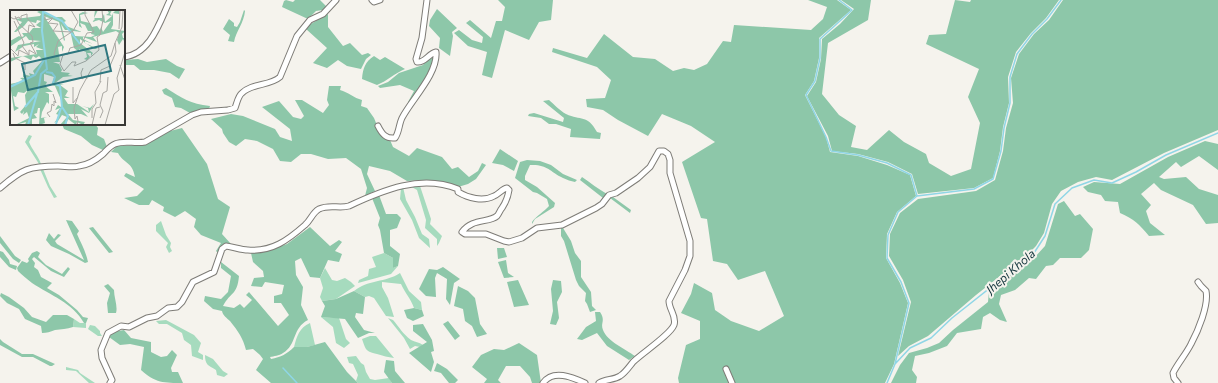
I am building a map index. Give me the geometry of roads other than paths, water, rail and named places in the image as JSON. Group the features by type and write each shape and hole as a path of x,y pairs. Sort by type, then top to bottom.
{"street":[{"path":"125,57 145,48 170,0"},
{"path":"0,188 28,168 57,166 78,167 89,164 117,143 145,142 192,115 201,112 235,108 240,94 247,89 276,80 280,77 297,36 310,20 323,14 336,0"},
{"path":"372,0 374,2 380,0"},
{"path":"378,126 383,135 392,139 396,138 398,135 398,127 404,114 430,74 436,52 431,53 424,61 417,62 416,59 422,38 427,0"},
{"path":"0,62 10,57"},
{"path":"110,383 112,380 102,358 101,350 108,332 121,326 129,326 147,318 157,316 168,308 178,307 193,282 214,272 222,249 226,246 255,250 281,244 292,237 308,223 315,212 321,208 330,206 350,206 393,188 420,183 454,187 458,189 458,192 462,195 482,199 494,196 504,188 507,188 509,190 506,202 497,216 478,221 465,228 462,232 465,234 486,234 504,241 517,240 527,236 538,228 562,225 596,208 602,204 609,195 623,188 644,173 650,167 659,151 664,151 668,154 670,160 670,173 690,241 690,256 685,270 669,302 669,306 674,314 674,326 670,332 646,350 621,376 600,383"},
{"path":"1178,383 1174,378 1173,373 1191,344 1201,319 1207,296 1206,291 1198,282"},
{"path":"726,369 732,383"},
{"path":"543,383 551,376 565,376 573,377 585,383"}],"waterway":[{"path":"839,0 852,10 820,39 820,58 815,81 806,95 831,151 858,155 887,163 911,175 917,196"},
{"path":"895,364 909,303 901,282 887,258 888,235 898,212 917,196 974,189 993,179 1001,151 1004,128 1010,103 1010,77 1017,54 1061,0"},
{"name":"Jhepi Khola","path":"887,383 895,364 910,348 931,338 952,318 1034,253 1045,236 1055,204 1072,188 1094,180 1112,183 1136,172 1166,155 1218,133"},
{"path":"283,368 297,383"}]}
